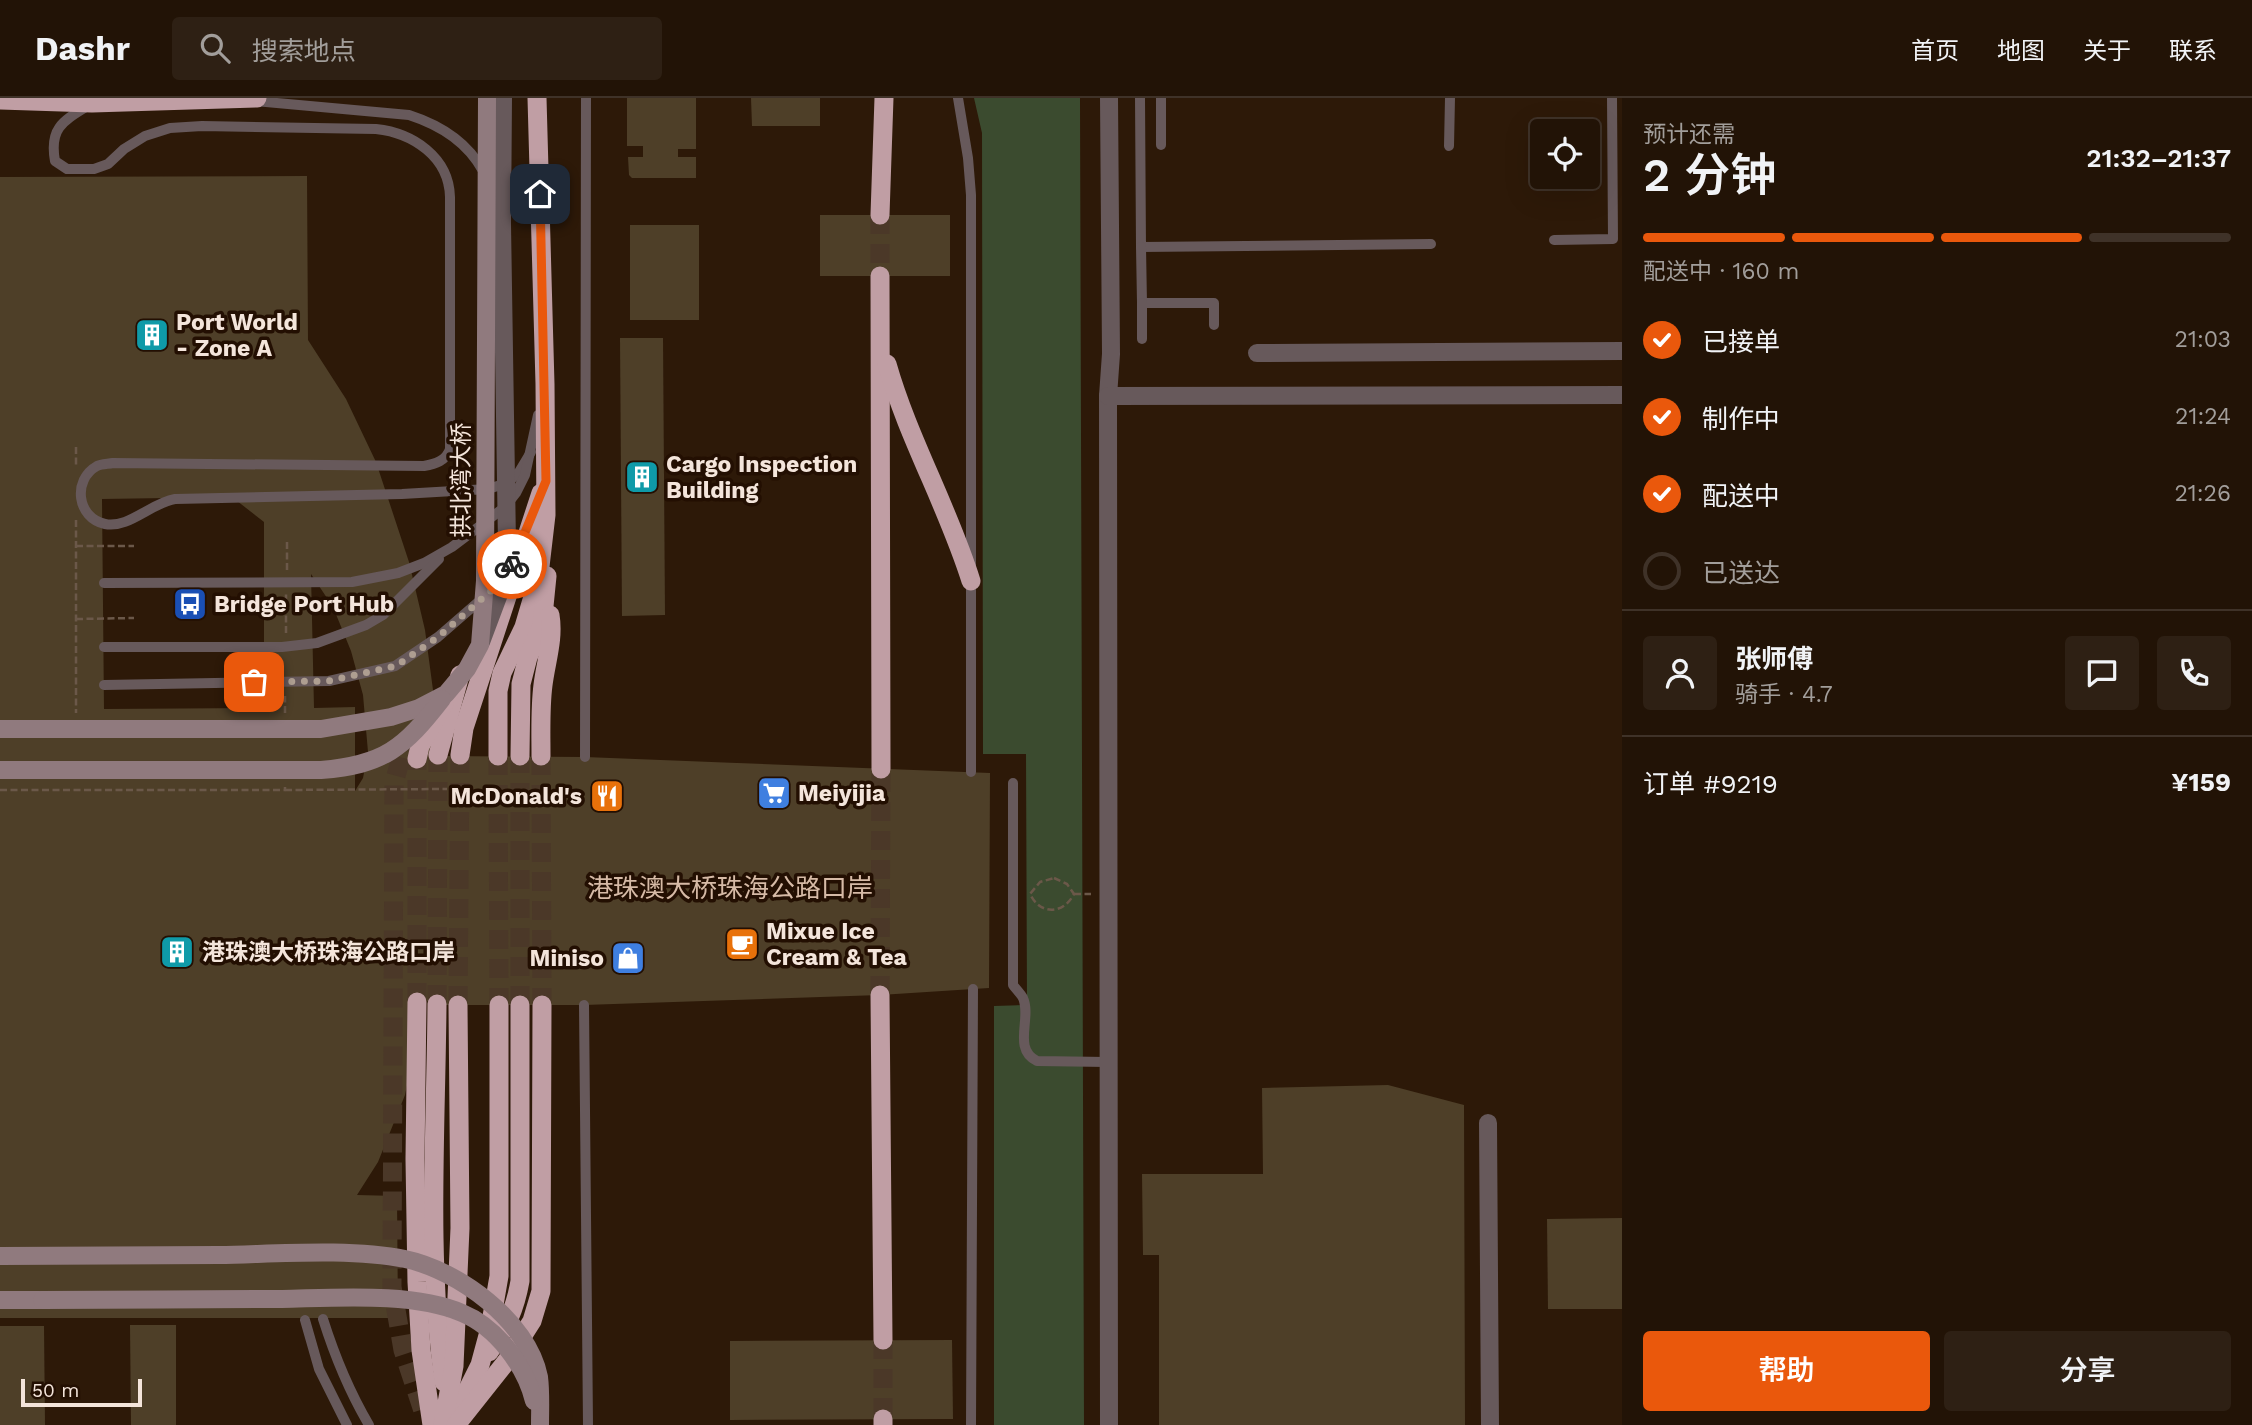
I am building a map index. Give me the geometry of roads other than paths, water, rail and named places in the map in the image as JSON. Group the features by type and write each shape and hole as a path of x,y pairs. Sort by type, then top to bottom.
{"highway":[{"path":"460,755 464,728 540,512 546,481 537,98"},
{"path":"880,215 884,98"},
{"path":"0,100 93,103 248,99"},
{"path":"880,276 881,769"},
{"path":"880,336 895,391 956,535 971,581"},
{"path":"417,759 473,641 540,512"},
{"path":"540,512 552,628 542,688 541,756"},
{"path":"498,756 498,691 502,673 524,627 533,600 541,562 540,512"},
{"path":"520,756 521,684 528,657 542,626 547,594"},
{"path":"438,755 461,671"},
{"path":"880,995 883,1340"},
{"path":"432,1425 421,1350 415,1159 427,1003 438,1337 447,1401"},
{"path":"443,1425 454,1366 460,1228 458,1005"},
{"path":"454,1425 480,1365 499,1276 499,1005"},
{"path":"480,1365 503,1332 515,1306 520,1281 520,1005"},
{"path":"454,1425 506,1362 532,1321 541,1291 542,1005"}],"main road":[{"name":"拱北湾大桥","path":"0,729 321,729 391,717 419,708 446,694 467,669 480,645 485,580 487,98"},
{"path":"0,770 353,768 382,758 402,743 446,694"},
{"path":"0,1256 347,1254 407,1259 468,1286 490,1302 513,1328 530,1353 538,1375 540,1425"},
{"path":"0,1300 348,1298 440,1306 463,1313 480,1322 495,1335 522,1372 532,1392 540,1425"}],"street":[{"path":"480,645 499,594 507,544 502,224 503,98"},
{"path":"1109,98 1109,1425"},
{"path":"1256,353 1622,351"},
{"path":"1108,396 1622,395"},
{"path":"1488,1123 1490,1425"}],"lane":[{"path":"585,757 586,98"},
{"path":"958,98 971,195 971,772"},
{"path":"1140,98 1142,339"},
{"path":"1161,98 1161,145"},
{"path":"1449,146 1450,98"},
{"path":"1554,240 1613,239 1612,98"},
{"path":"248,99 391,113 427,121 463,143 478,161 489,183 502,224"},
{"path":"93,103 67,119 58,129 52,143 55,161 67,169 94,169 108,164 124,149 145,136 170,128 202,126 388,130 423,146 435,157 450,183 450,449 441,461 424,466 98,465 88,474 80,489 84,510 92,518 104,524 125,523 152,506 175,499 402,495 488,489 508,484 531,452"},
{"path":"1141,247 1431,244"},
{"path":"1142,303 1214,303 1214,325"},
{"path":"103,583 352,582 398,573 424,563 452,547 505,507 516,493 525,475 545,384"},
{"path":"104,647 282,647 317,643 366,625 383,615 452,547"},
{"path":"104,685 329,681 396,666 438,637 508,576"},
{"path":"1013,783 1013,985 1024,999 1025,1047 1037,1062 1107,1062"},
{"path":"971,1425 973,989"},
{"path":"584,1005 588,1425"},
{"path":"323,1319 342,1374 369,1425"},
{"path":"305,1320 319,1369 347,1425"}],"tunnel":[{"path":"880,215 880,276"},
{"path":"419,735 402,754 394,783 392,1287 403,1350 425,1417"},
{"path":"437,1004 438,755"},
{"path":"458,1005 460,755"},
{"path":"498,756 499,1005"},
{"path":"520,756 520,1005"},
{"path":"541,756 542,1005"},
{"path":"417,759 417,1002"},
{"path":"880,995 881,769"},
{"path":"883,1340 883,1419"}],"place":[{"name":"Port World - Zone A","path":"152,335"},
{"name":"Cargo Inspection Building","path":"642,477"},
{"name":"Bridge Port Hub","path":"190,604"},
{"name":"Meiyijia","path":"774,793"},
{"name":"McDonald's","path":"607,796"},
{"name":"Mixue Ice Cream & Tea","path":"742,944"},
{"name":"港珠澳大桥珠海公路口岸","path":"177,952"},
{"name":"Miniso","path":"628,958"}],"district":[{"name":"港珠澳大桥珠海公路口岸","path":"730,888"}]}
